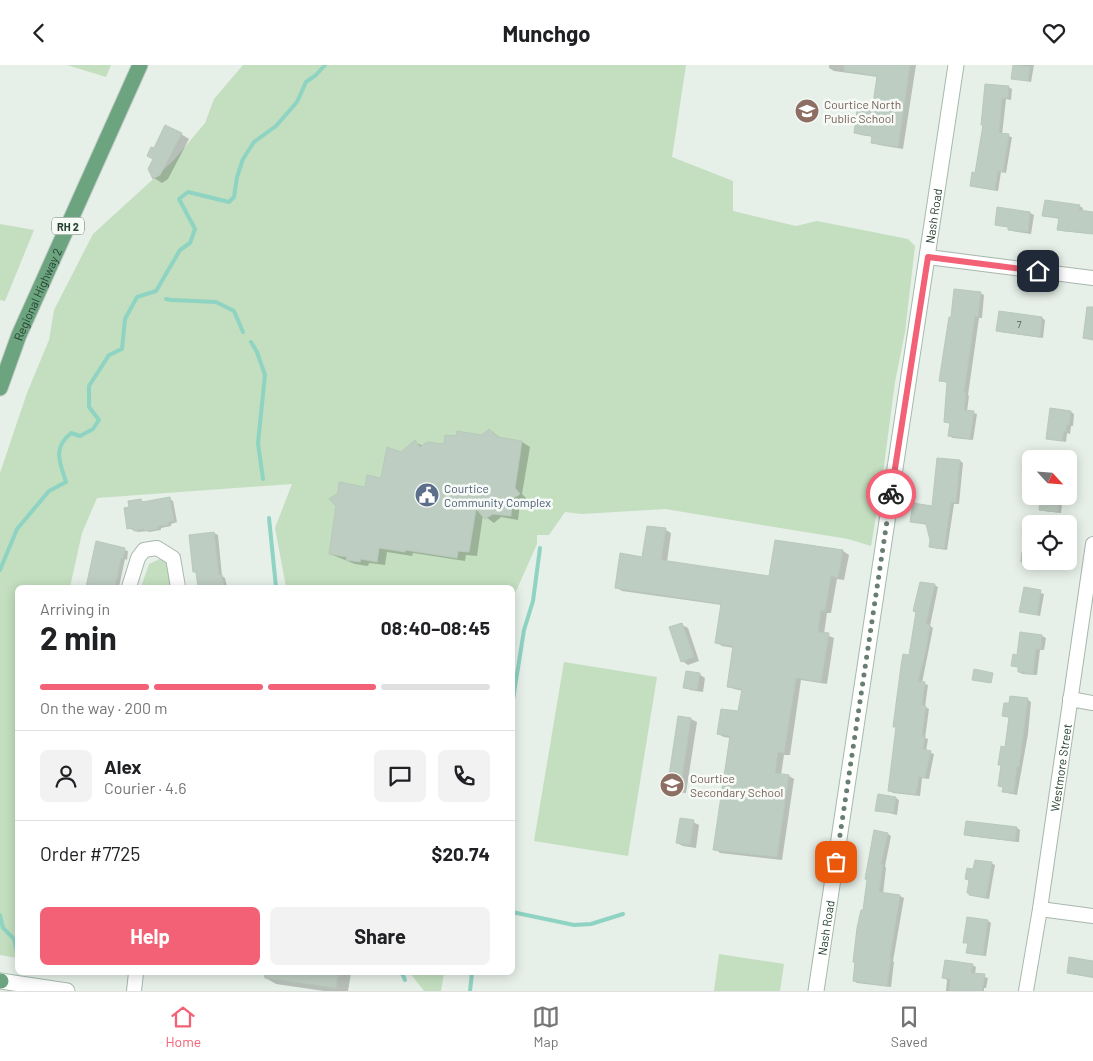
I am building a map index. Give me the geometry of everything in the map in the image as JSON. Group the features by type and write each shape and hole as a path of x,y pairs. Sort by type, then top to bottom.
{"main road":[{"name":"Regional Highway 2","path":"0,388 19,335 140,65"}],"street":[{"name":"Nash Road","path":"816,991 956,65"},
{"path":"928,257 1093,277"},
{"name":"Westmore Street","path":"1026,991 1040,909 1093,544"},
{"path":"130,585 138,559 144,550 158,548 173,558 178,585"},
{"path":"1070,699 1093,703"},
{"path":"1040,909 1093,916"},
{"path":"134,991 136,975"},
{"path":"0,981 67,991"}],"green space":[{"path":"67,65 111,65 106,77"},
{"path":"243,65 686,65 672,157 733,181 733,211 796,226 817,221 908,239 915,246 905,332 895,382 871,546 848,539 665,509 582,514 565,512 549,535 537,535 537,544 515,594 515,585 286,585 275,528 292,484 97,498 82,533 70,585 15,585 15,958 0,955 0,473 27,393 49,340 54,310 93,234 173,161 205,123 214,99"},
{"path":"0,224 34,230 5,301 0,300"},
{"path":"160,559 167,562 171,585 142,585 149,564"},
{"path":"564,662 657,677 628,856 534,841"},
{"path":"719,954 784,964 780,991 714,991"},
{"path":"412,975 444,975 441,991 424,991"}],"building":[{"path":"844,65 910,65 898,147 871,143 872,136 854,133 858,102 873,104 877,76 844,71"},
{"path":"1013,65 1030,67 1028,81 1011,79"},
{"path":"985,84 1009,86 1008,98 1002,98 999,133 1009,134 1003,172 998,171 995,190 970,186 972,172 975,173 983,125 981,125"},
{"path":"165,125 182,133 160,175 153,179 148,169 153,159 147,156 151,147 154,148"},
{"path":"1045,200 1080,205 1079,210 1093,212 1093,234 1057,230 1059,218 1042,216"},
{"path":"997,207 1030,212 1028,232 1008,230 1008,227 995,225"},
{"path":"954,289 981,292 978,317 975,316 964,393 966,393 964,410 974,411 970,439 948,436 950,423 944,422 947,382 939,381 949,317 951,317"},
{"path":"1087,307 1093,307 1093,340 1083,338"},
{"path":"999,311 1042,317 1040,337 996,331"},
{"path":"1050,408 1071,411 1069,425 1067,425 1062,441 1046,439"},
{"name":"Courtice Community Complex","path":"489,429 498,437 522,441 515,488 520,494 512,499 511,516 493,514 485,519 476,509 469,552 458,551 457,558 379,548 377,562 361,559 360,562 346,560 347,557 329,554 336,506 329,499 338,493 339,482 365,487 367,475 381,478 387,447 401,452 415,440 420,447 427,442 444,444 445,435 456,436 457,431 482,435"},
{"path":"937,458 960,460 956,503 951,502 944,549 929,547 930,540 926,524 910,522 913,503 932,506"},
{"path":"170,497 174,521 168,522 168,525 158,526 158,529 134,531 133,528 127,529 124,508 129,507 128,501 141,499 142,502"},
{"path":"1040,505 1059,505 1058,512 1039,510"},
{"path":"647,526 666,528 661,560 769,576 775,540 843,550 838,578 831,576 825,611 821,610 818,632 829,633 821,682 796,678 784,753 778,752 775,773 789,775 777,857 713,850 730,736 717,734 721,709 738,711 742,689 727,687 733,646 715,643 721,604 615,588 620,553 642,557"},
{"path":"214,532 219,575 222,575 224,585 198,585 196,572 193,572 189,535"},
{"path":"96,541 125,548 115,585 86,585"},
{"path":"920,582 935,584 926,624 930,625 926,650 918,681 925,682 922,705 926,706 922,736 925,736 923,749 931,751 925,778 919,777 916,795 888,791 896,727 893,727 901,666 903,654 909,655 916,612 913,611"},
{"path":"1024,587 1041,590 1037,615 1019,612"},
{"path":"682,623 694,657 681,662 669,627"},
{"path":"1020,632 1042,635 1041,649 1036,649 1033,674 1018,672 1018,667 1011,666 1013,654 1017,655"},
{"path":"974,669 993,673 991,683 972,680"},
{"path":"686,671 700,673 697,690 683,688"},
{"path":"1010,696 1028,698 1014,793 1002,792 1003,787 998,786 1001,765 998,765 1001,746 1005,747 1009,717 1002,716 1004,703 1009,703"},
{"path":"678,716 691,718 680,791 667,789"},
{"path":"878,794 896,797 894,813 875,811"},
{"path":"680,818 694,820 690,845 676,843"},
{"path":"966,821 1017,827 1015,841 964,835"},
{"path":"874,830 888,833 881,864 883,864 879,892 900,895 887,986 853,981 857,928 861,910 863,910 867,880 865,879"},
{"path":"975,860 992,862 986,898 967,893 969,880 965,879 967,868 973,869"},
{"path":"967,917 988,920 983,955 966,953 968,943 963,943"},
{"path":"1069,957 1093,961 1093,977 1067,973"},
{"path":"945,960 973,964 971,973 985,974 982,991 949,991 950,979 942,978"},
{"path":"266,975 338,975 336,988 265,978"}],"waterway":[{"path":"0,570 17,529 49,491 66,482 59,456 61,445 71,433 80,436 93,429 99,420 89,407 89,386 109,355 122,349 125,319 137,297 156,291 180,250 190,243 195,229 179,199 188,192 229,202 234,197 237,177 243,159 254,142 276,126 297,102 306,82 325,65"},
{"path":"166,299 216,302 234,311 243,332"},
{"path":"251,342 257,352 265,375 258,443 263,479"},
{"path":"269,518 276,585"},
{"path":"515,687 524,630 533,601 540,548"},
{"path":"515,913 574,925 591,924 623,914"},
{"path":"0,915 3,928 14,939 15,943"},
{"path":"403,975 405,980"},
{"path":"470,991 472,975"}],"way so far":[{"path":"836,862 891,494"}],"place":[{"name":"Courtice North Public School","path":"807,111"},
{"name":"Courtice Community Complex","path":"427,495"},
{"name":"Courtice Secondary School","path":"672,785"}],"route":[{"path":"891,494 928,257 1038,271"}]}
